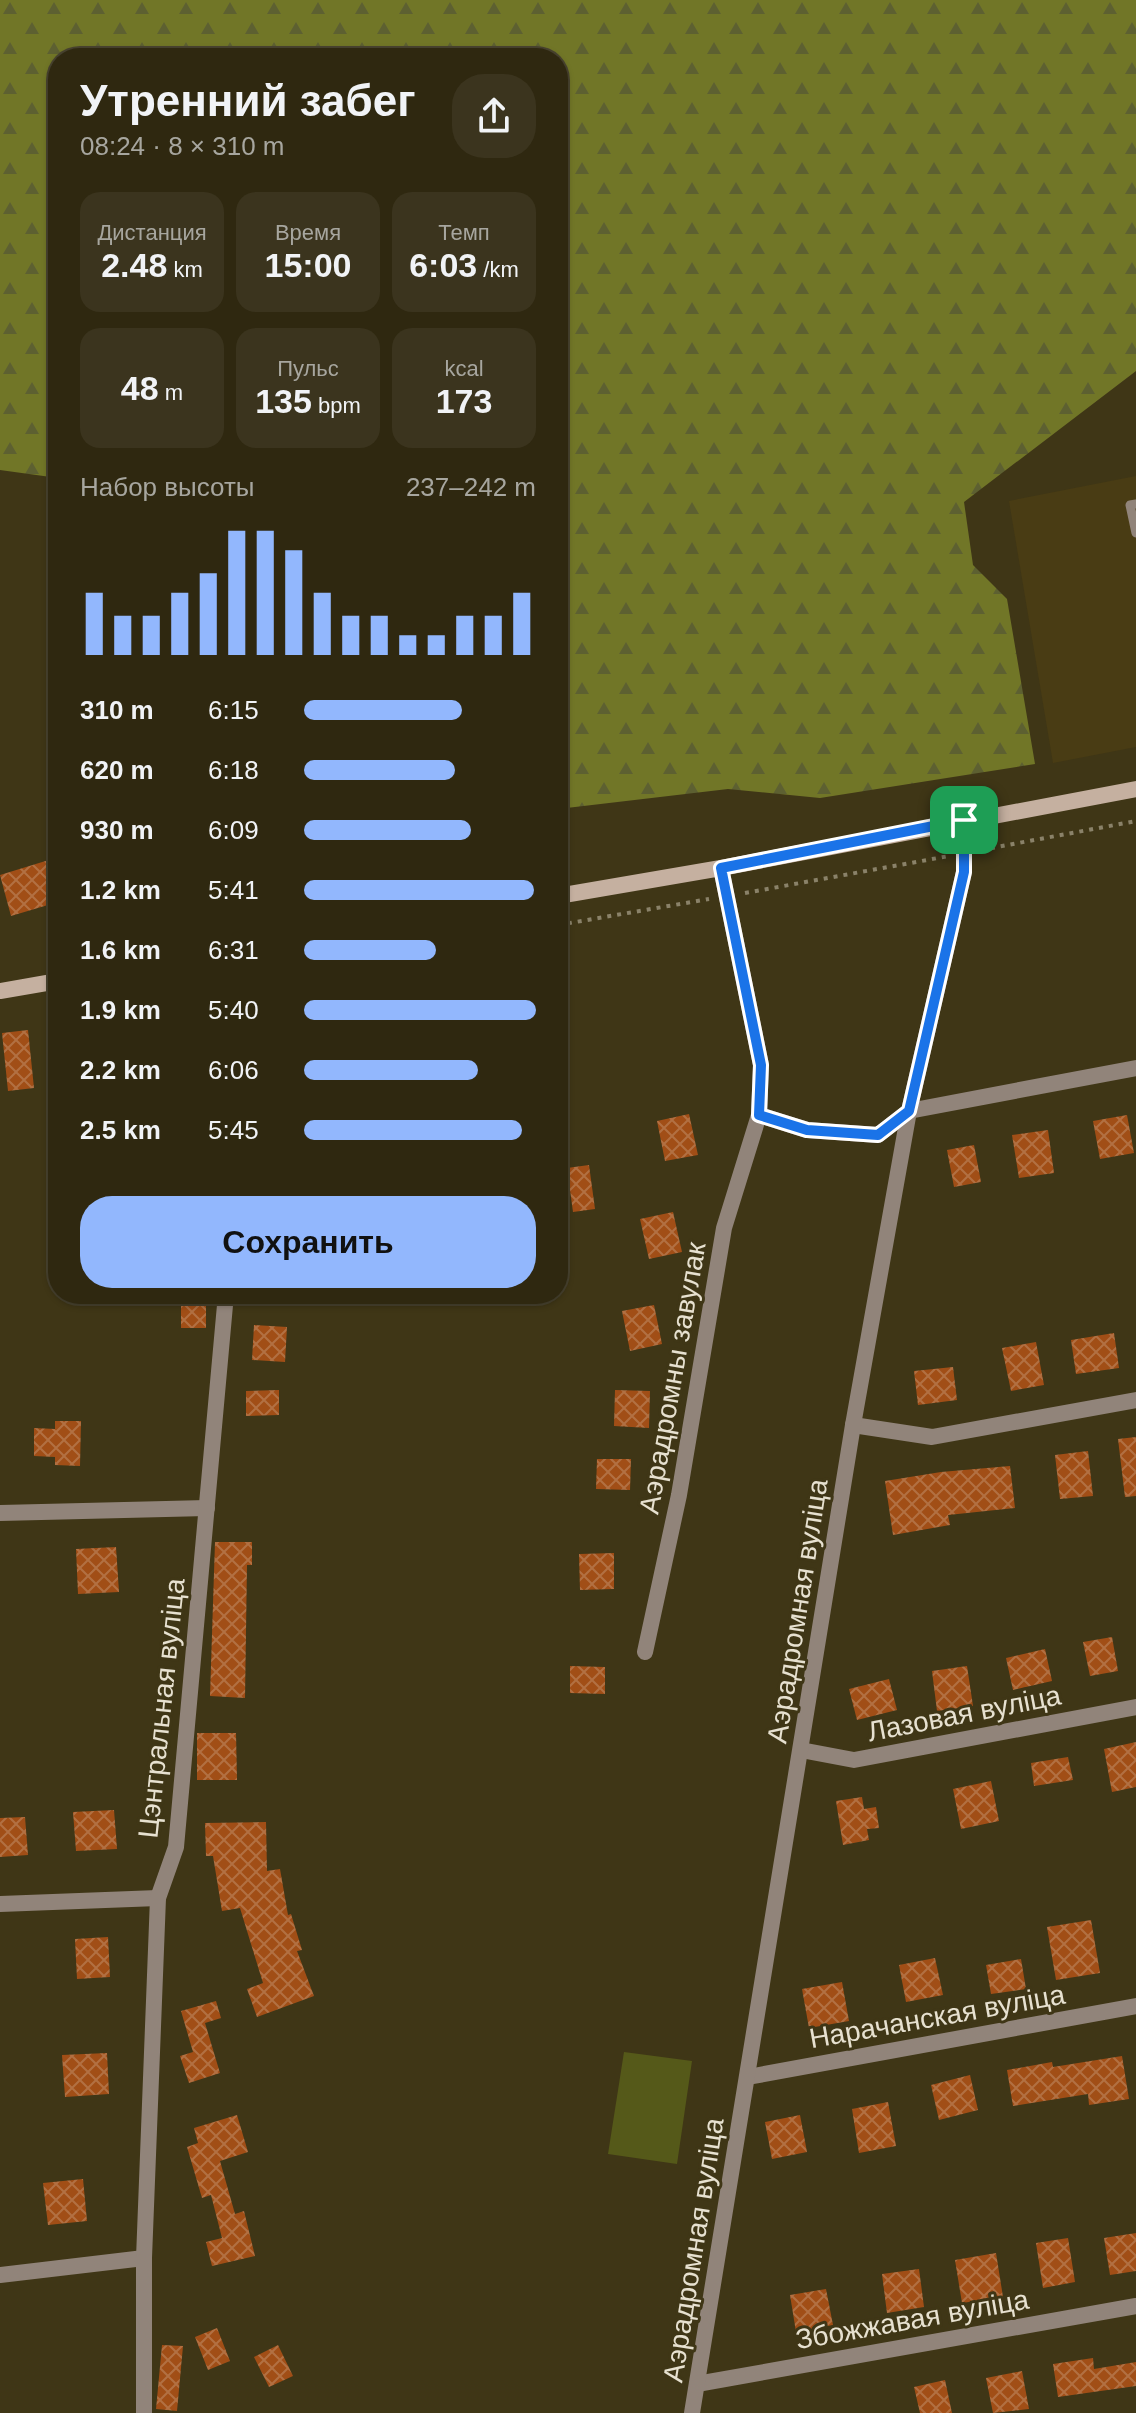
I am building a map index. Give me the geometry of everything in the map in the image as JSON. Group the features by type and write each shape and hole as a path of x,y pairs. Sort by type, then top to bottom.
{"main road":[{"path":"568,894 1136,789"},
{"path":"0,991 48,983"}],"street":[{"name":"Аэрадромная вуліца","path":"692,2413 853,1425 909,1111 964,872 964,820"},
{"name":"Аэрадромны завулак","path":"645,1652 679,1495 724,1228 759,1115 761,1065 721,868"},
{"path":"759,1115 807,1130 878,1135 909,1111 1136,1068"},
{"name":"Цэнтральная вуліца","path":"144,2413 144,2258 158,1898 176,1847 225,1304"},
{"path":"853,1425 932,1437 1136,1400"},
{"path":"0,1513 207,1508"},
{"name":"Лазовая вуліца","path":"801,1750 854,1760 1136,1707"},
{"path":"0,1904 158,1898"},
{"name":"Нарачанская вуліца","path":"748,2077 1136,2006"},
{"path":"0,2275 144,2258"},
{"name":"Збожжавая вуліца","path":"697,2384 1136,2306"}],"lane":[{"path":"1136,504 1130,505 1136,533"}],"path":[{"path":"568,923 1136,821"}],"shaded area":[{"path":"1136,476 1136,747 1053,763 1009,501"}],"green space":[{"path":"0,0 1136,0 1136,371 964,502 973,565 1007,599 1035,764 820,798 728,789 568,808 568,48 48,48 48,477 0,470"},
{"path":"624,2052 692,2061 677,2164 608,2154"}],"building":[{"path":"48,860 48,905 11,916 0,875"},
{"path":"28,1030 34,1088 8,1091 2,1033"},
{"path":"689,1114 698,1155 665,1161 657,1121"},
{"path":"1127,1115 1134,1153 1100,1159 1093,1121"},
{"path":"1048,1130 1054,1173 1019,1178 1012,1135"},
{"path":"974,1145 981,1182 954,1187 947,1150"},
{"path":"589,1165 595,1209 573,1212 568,1168"},
{"path":"673,1212 682,1252 649,1259 640,1219"},
{"path":"181,1304 206,1304 206,1328 181,1328"},
{"path":"654,1305 662,1344 630,1351 622,1311"},
{"path":"254,1325 287,1327 285,1362 252,1360"},
{"path":"1114,1333 1119,1368 1076,1374 1071,1340"},
{"path":"1036,1342 1044,1385 1011,1391 1002,1348"},
{"path":"953,1367 957,1400 918,1405 914,1371"},
{"path":"279,1390 279,1415 246,1416 246,1391"},
{"path":"615,1390 650,1391 649,1428 614,1426"},
{"path":"55,1421 81,1421 80,1466 55,1465 55,1457 34,1456 34,1428 55,1429"},
{"path":"1136,1437 1136,1496 1125,1497 1118,1439"},
{"path":"1088,1451 1093,1496 1060,1499 1055,1455"},
{"path":"597,1459 631,1459 630,1490 596,1489"},
{"path":"1010,1466 1015,1508 948,1515 950,1525 893,1535 885,1481"},
{"path":"215,1542 252,1542 252,1565 247,1565 245,1698 210,1696"},
{"path":"116,1547 119,1592 78,1594 76,1549"},
{"path":"614,1553 614,1589 580,1590 579,1554"},
{"path":"1112,1637 1118,1671 1090,1676 1083,1642"},
{"path":"1045,1649 1052,1681 1013,1690 1006,1658"},
{"path":"570,1666 605,1667 605,1694 570,1693"},
{"path":"967,1666 973,1706 937,1711 932,1671"},
{"path":"889,1679 897,1710 857,1720 849,1689"},
{"path":"197,1733 236,1733 237,1780 197,1780"},
{"path":"1136,1742 1136,1787 1112,1792 1104,1749"},
{"path":"1068,1757 1073,1780 1034,1786 1031,1763"},
{"path":"991,1781 999,1821 961,1829 953,1789"},
{"path":"862,1797 864,1809 876,1807 879,1828 867,1829 869,1840 843,1845 836,1801"},
{"path":"114,1810 117,1849 76,1851 73,1812"},
{"path":"25,1817 28,1855 0,1857 0,1818"},
{"path":"266,1822 267,1871 280,1869 288,1915 291,1914 302,1950 297,1951 314,1996 257,2017 247,1989 263,1983 240,1908 222,1911 213,1856 206,1856 205,1823"},
{"path":"1091,1920 1100,1973 1056,1980 1047,1927"},
{"path":"108,1937 110,1977 77,1979 75,1939"},
{"path":"935,1958 943,1995 906,2002 899,1965"},
{"path":"1021,1959 1026,1989 991,1994 986,1965"},
{"path":"842,1982 849,2021 809,2028 802,1989"},
{"path":"216,2001 221,2018 205,2023 220,2073 189,2083 180,2056 193,2052 181,2011"},
{"path":"107,2053 109,2094 65,2097 62,2055"},
{"path":"1122,2056 1129,2099 1089,2105 1088,2094 1013,2106 1007,2070 1052,2062 1053,2067"},
{"path":"970,2075 978,2110 939,2120 931,2085"},
{"path":"888,2102 896,2146 859,2153 852,2109"},
{"path":"237,2115 248,2152 220,2161 235,2214 244,2211 255,2256 212,2266 206,2242 222,2238 211,2195 202,2198 187,2147 198,2143 194,2128"},
{"path":"800,2115 807,2152 772,2159 765,2122"},
{"path":"83,2179 87,2221 48,2225 43,2183"},
{"path":"1136,2233 1136,2271 1110,2275 1104,2238"},
{"path":"1068,2238 1075,2282 1043,2288 1036,2243"},
{"path":"996,2253 1003,2297 962,2303 955,2260"},
{"path":"919,2269 924,2307 887,2313 882,2274"},
{"path":"826,2289 833,2325 796,2332 790,2295"},
{"path":"217,2328 230,2361 208,2370 195,2337"},
{"path":"162,2345 183,2346 177,2411 156,2409"},
{"path":"278,2345 293,2376 269,2387 254,2357"},
{"path":"1093,2358 1094,2369 1136,2362 1136,2386 1058,2397 1053,2364"},
{"path":"1022,2371 1029,2409 993,2413 986,2378"},
{"path":"945,2380 952,2413 920,2413 914,2387"}],"route":[{"path":"964,820 964,872 909,1111 878,1135 807,1130 759,1115 761,1065 721,868 964,820"}]}
